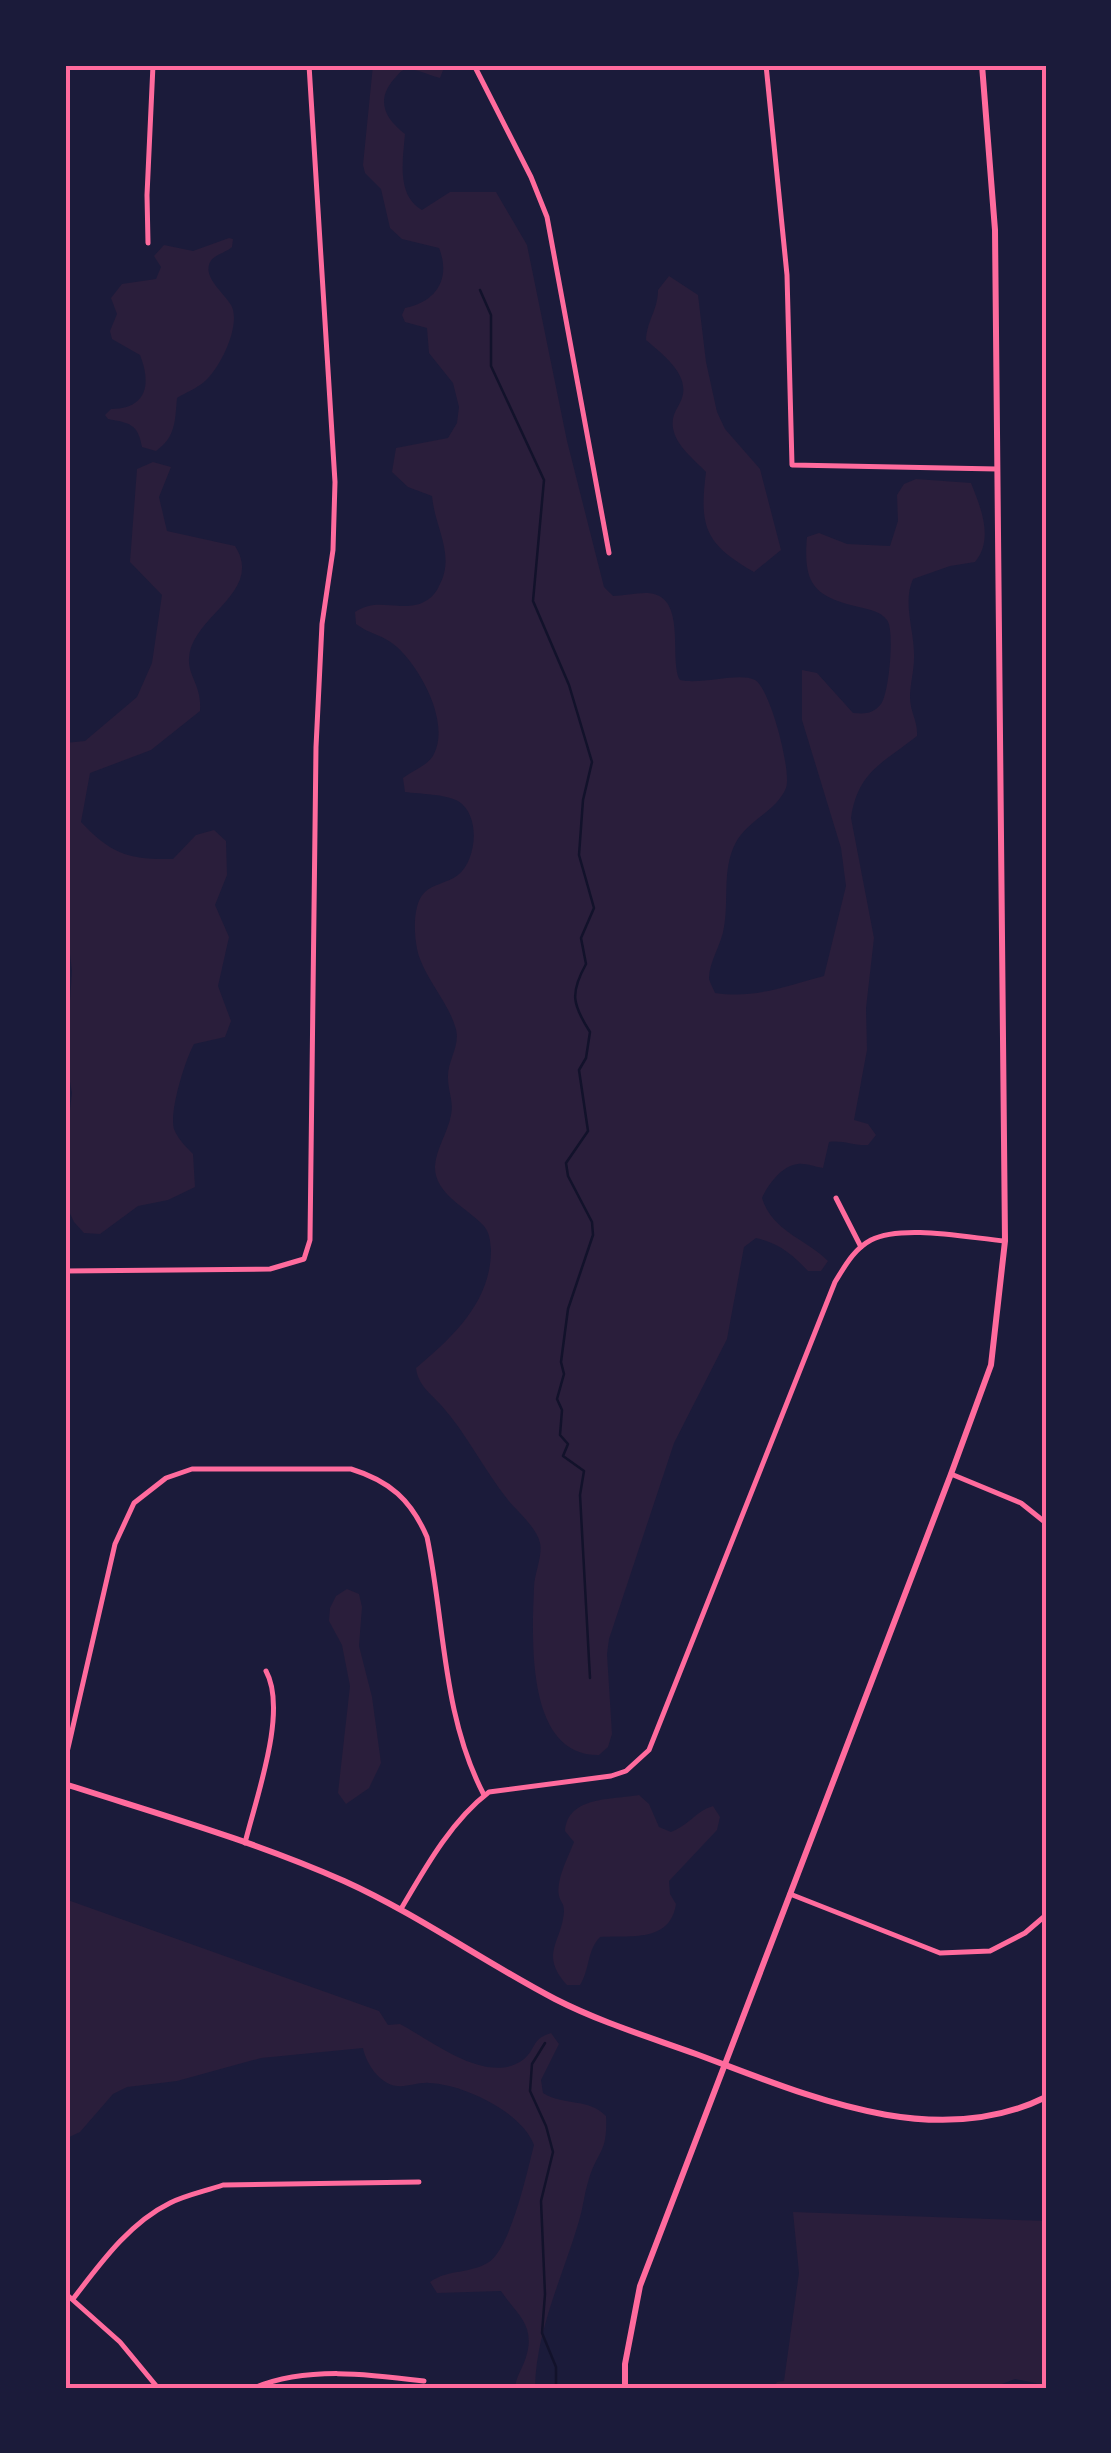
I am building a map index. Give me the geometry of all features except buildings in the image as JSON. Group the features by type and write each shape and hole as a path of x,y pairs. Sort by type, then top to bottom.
{"street":[{"path":"148,243 152,65"},
{"path":"65,1270 282,1267 304,1259 310,1240 316,732 336,482 309,65"},
{"path":"474,65 547,217 609,552"},
{"path":"766,65 787,275 792,465 997,469"},
{"path":"625,2388 630,2329 640,2286 991,1365 1005,1241 995,230 982,65"},
{"path":"836,1198 861,1247"},
{"path":"400,1912 430,1859 484,1795 611,1776 626,1771 649,1750 835,1282 861,1247 874,1238 902,1234 1005,1241"},
{"path":"65,1761 116,1544 134,1503 166,1478 192,1469 351,1469 374,1476 401,1494 427,1537 452,1708 469,1766 484,1795"},
{"path":"951,1474 1021,1503 1046,1523"},
{"path":"245,1844 273,1719 274,1693 266,1671"},
{"path":"65,1784 342,1880 558,2000 835,2102 905,2118 948,2121 994,2114 1046,2097"},
{"path":"790,1894 940,1953 990,1951 1025,1933 1046,1915"},
{"path":"73,2299 134,2228 170,2203 195,2194 224,2186 419,2182"},
{"path":"65,2293 120,2342 158,2388"},
{"path":"254,2388 289,2376 341,2374 424,2381"}],"shaded area":[{"path":"373,65 445,65 440,78 403,70 385,94 388,115 405,134 403,176 414,203 422,210 450,192 496,192 527,245 567,441 604,587 613,596 650,593 664,599 673,620 680,680 755,680 773,713 786,766 786,788 776,804 740,836 731,854 724,927 709,979 715,993 757,993 824,976 846,886 841,848 802,720 802,670 817,673 853,713 875,710 884,698 891,648 887,620 874,611 831,598 814,586 807,566 807,537 819,533 847,544 890,546 898,521 897,495 904,484 916,479 971,483 984,523 984,543 975,562 913,579 909,598 914,648 910,697 917,736 874,769 859,789 851,818 874,938 866,1008 867,1050 854,1120 868,1124 876,1135 868,1145 829,1142 823,1168 792,1165 771,1182 762,1198 781,1227 828,1261 821,1271 808,1271 785,1250 764,1240 756,1238 744,1247 727,1339 674,1443 609,1639 612,1734 608,1747 599,1755 575,1750 558,1737 538,1691 533,1636 538,1537 422,1384 416,1368 456,1331 477,1302 489,1269 491,1250 484,1226 445,1192 436,1176 436,1160 452,1110 448,1071 457,1033 420,959 415,935 420,899 427,890 454,878 464,868 472,849 473,827 458,801 405,792 403,778 434,754 438,741 436,712 406,657 392,643 356,624 355,612 361,609 418,604 428,600 439,586 446,564 432,496 408,487 392,472 396,448 448,438 457,423 459,407 453,383 429,353 427,328 405,322 402,315 405,308 426,300 438,287 443,269 439,248 402,239 390,228 381,189 365,173"},
{"path":"233,239 232,247 209,265 212,281 234,313 228,346 210,376 177,398 173,428 167,440 156,451 142,447 132,426 105,415 111,409 139,400 145,385 140,355 112,339 110,331 117,314 111,298 122,284 156,279 161,267 154,256 164,245 193,251"},
{"path":"669,276 698,295 717,412 725,429 760,469 781,550 754,572 725,552 709,532 704,507 706,472 682,446 673,428 682,398 682,381 673,365 646,340 658,290"},
{"path":"153,462 171,467 159,497 167,531 235,546 242,563 241,577 192,644 189,665 200,711 151,750 90,773 81,822 112,848 144,858 173,859 196,835 214,830 226,841 227,875 215,905 229,937 218,986 231,1021 225,1037 194,1044 176,1099 174,1129 193,1154 195,1187 168,1200 138,1206 100,1234 84,1233 65,1203 65,1150 72,1093 66,1059 72,971 65,913 65,743 85,741 137,697 152,663 162,595 130,562 137,469"},
{"path":"347,1589 359,1594 362,1607 359,1646 372,1697 381,1763 369,1788 346,1804 338,1793 350,1686 342,1645 329,1621 336,1596"},
{"path":"639,1795 649,1804 659,1827 671,1832 713,1806 720,1817 717,1830 669,1881 676,1904 666,1925 636,1936 600,1937 580,1985 567,1985 553,1956 564,1911 559,1883 574,1842 565,1831 568,1820 574,1811 593,1802"},
{"path":"65,1899 379,2011 388,2025 400,2024 478,2065 510,2066 524,2059 537,2041 551,2033 559,2044 541,2080 543,2093 599,2110 606,2116 606,2128 604,2145 591,2172 545,2324 535,2388 515,2388 529,2337 523,2321 501,2291 437,2293 430,2282 475,2268 497,2254 517,2208 534,2145 517,2122 490,2102 458,2088 429,2083 390,2084 374,2072 363,2048 261,2058 177,2081 127,2087 113,2094 80,2132 65,2139"},
{"path":"793,2212 1046,2221 1046,2385 1015,2379 991,2388 772,2388 784,2381 799,2273"}],"waterway":[{"path":"480,290 491,315 491,366 544,480 533,601 569,685 592,762 583,800 579,855 594,908 581,938 586,964 575,991 580,1014 590,1032 586,1058 579,1070 588,1131 566,1163 568,1176 592,1222 593,1235 568,1309 561,1362 564,1374 557,1399 562,1410 560,1435 568,1444 563,1456 584,1471 580,1495 590,1678"},
{"path":"545,2043 532,2064 530,2091 553,2152 541,2201 545,2294 542,2333 556,2367 556,2388"}]}
